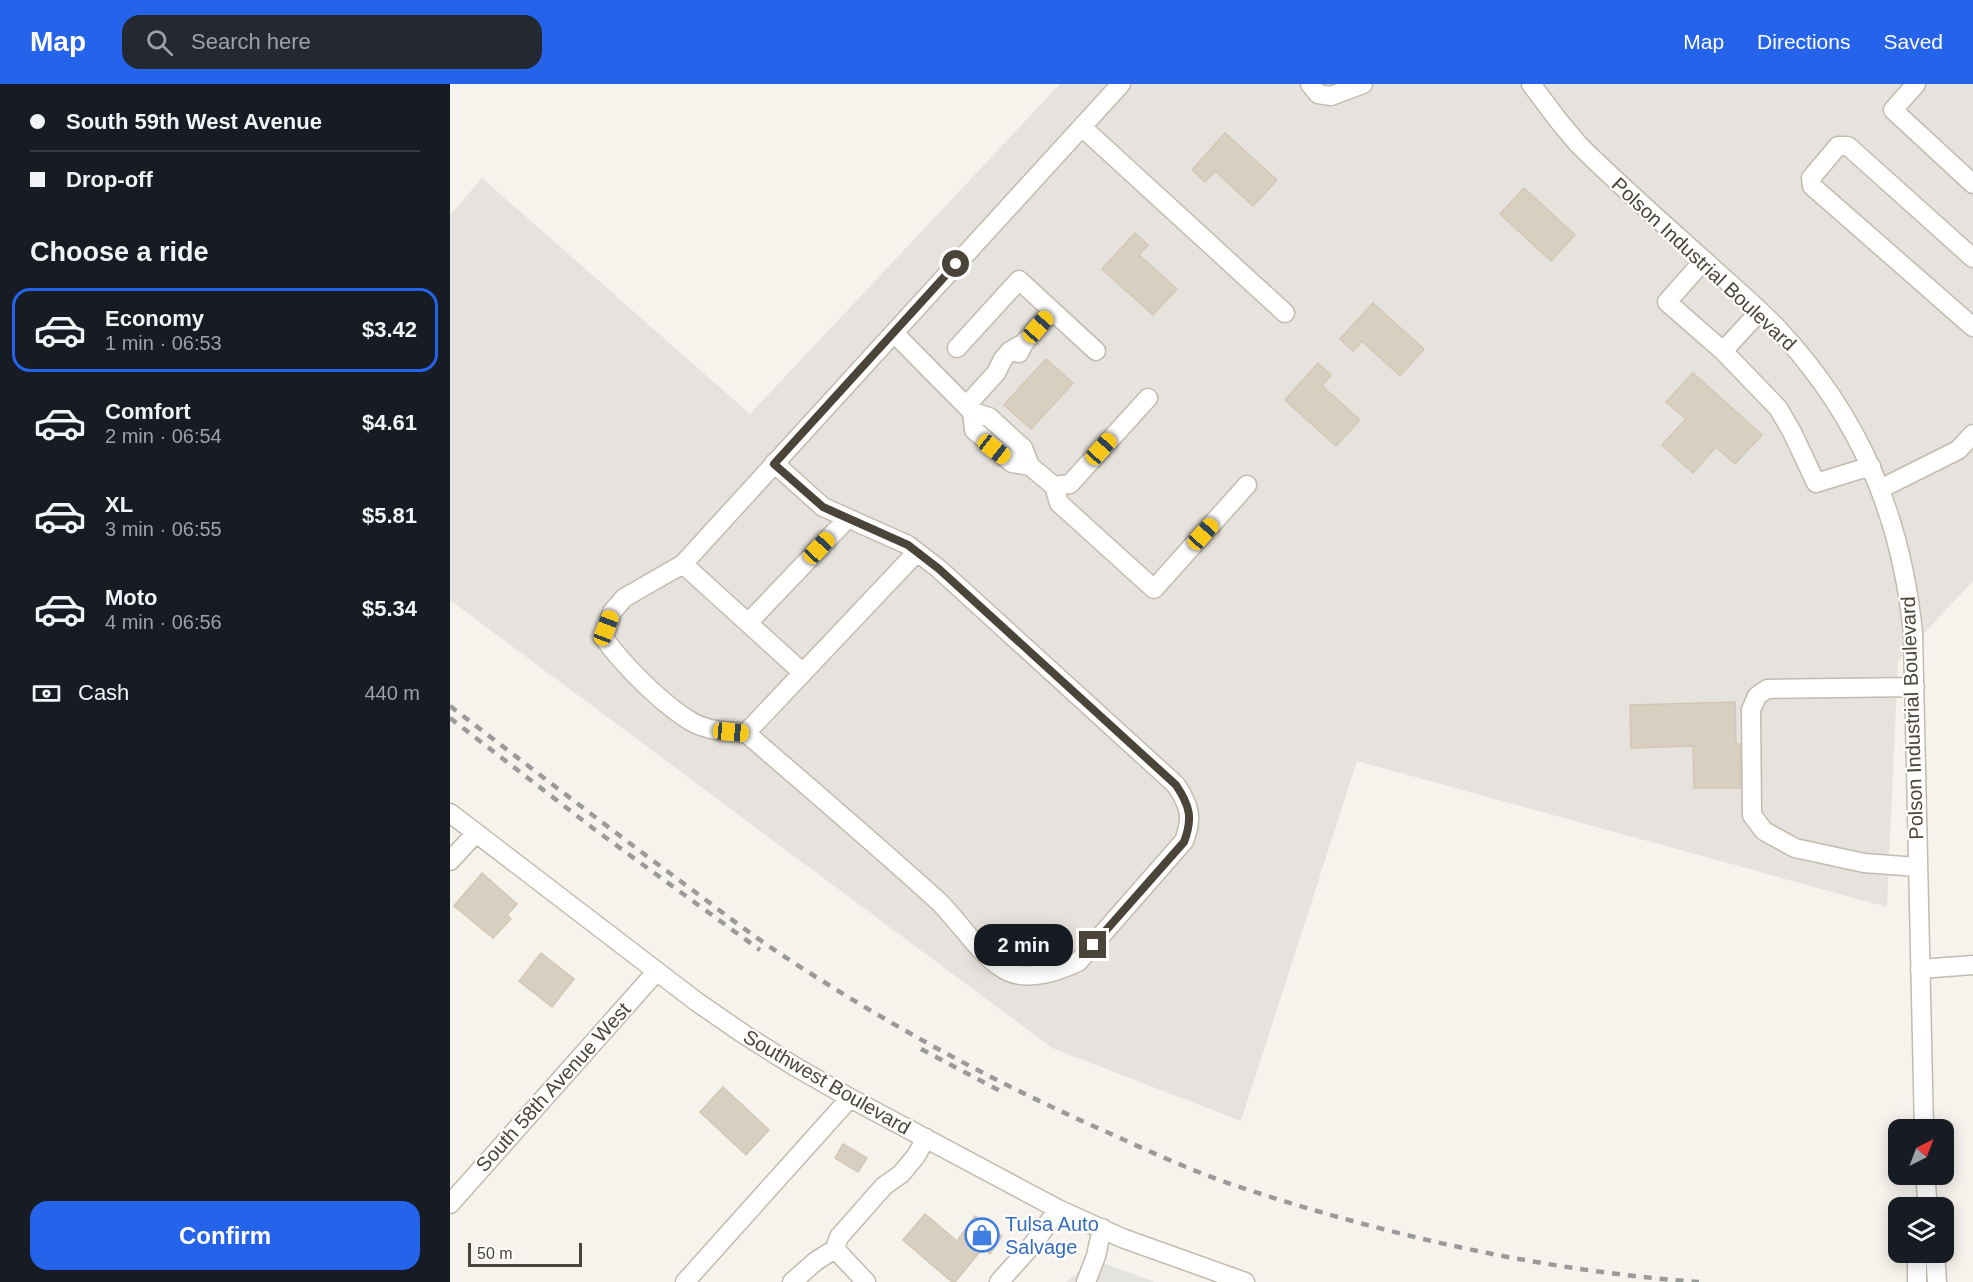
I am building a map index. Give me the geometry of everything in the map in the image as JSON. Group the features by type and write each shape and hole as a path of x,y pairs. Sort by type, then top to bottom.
{"street":[{"path":"774,464 823,507 908,545 939,569 1176,785 1185,799 1190,824 1184,842 1078,962 1056,972 1029,975 1008,971 983,951 939,902 746,733 715,730 693,723 660,697 615,653 604,638 612,612 624,598 683,564 774,464 1121,84"},
{"path":"1310,84 1318,94 1331,96 1363,84"},
{"name":"Polson Industrial Boulevard","path":"1532,84 1578,144 1760,311 1796,349 1842,412 1871,466 1880,489 1905,569 1913,633 1924,1119"},
{"path":"1916,84 1893,110 1973,184"},
{"path":"1082,127 1285,313"},
{"path":"1973,258 1848,146 1838,146 1811,178 1812,186 1973,327"},
{"path":"1704,260 1667,302 1723,351 1778,408 1816,483 1871,466"},
{"path":"957,348 1019,280 1096,351"},
{"path":"969,409 996,373 1007,369 1017,357 1024,343 1053,311"},
{"path":"1723,351 1760,311"},
{"path":"894,333 969,409 974,430 1012,463 1030,466 1054,486 1059,503 1154,588 1247,485"},
{"path":"1054,486 1070,483 1148,398"},
{"path":"1880,489 1958,450 1973,434"},
{"path":"748,623 848,518"},
{"path":"746,733 917,552"},
{"path":"683,564 803,673"},
{"path":"1915,687 1767,689 1757,696 1751,710 1752,815 1764,831 1795,848 1864,863 1917,867"},
{"name":"Southwest Boulevard","path":"450,813 745,1035 850,1098 1058,1209 1219,1278 1245,1282"},
{"path":"450,861 476,832"},
{"path":"1920,969 1973,966"},
{"name":"South 58th Avenue West","path":"450,1204 657,971"},
{"path":"685,1282 850,1098"},
{"path":"792,1282 816,1261 835,1249 839,1237 884,1186 901,1174 916,1156 926,1138"},
{"path":"999,1282 1034,1243 1058,1209"},
{"path":"1093,1280 1102,1228"},
{"path":"835,1249 866,1282"},
{"path":"1917,1263 1917,1282"},
{"path":"1935,1263 1936,1282"}],"shaded area":[{"path":"1060,84 1973,84 1973,581 1898,661 1887,907 1357,761 1241,1121 1052,1048 450,600 450,215 482,178 750,414"},
{"path":"1089,1258 1155,1282 1066,1282 1079,1272"}],"building":[{"path":"1225,133 1277,180 1253,206 1215,171 1205,182 1192,170"},
{"path":"1524,188 1575,235 1551,261 1500,214"},
{"path":"1135,233 1148,245 1139,255 1177,289 1153,315 1102,269"},
{"path":"1373,303 1424,349 1400,376 1362,341 1353,351 1340,339"},
{"path":"1046,359 1073,383 1031,429 1004,405"},
{"path":"1318,363 1331,375 1322,386 1360,420 1336,446 1285,400"},
{"path":"1693,373 1762,435 1735,464 1716,447 1693,473 1662,445 1686,419 1666,402"},
{"path":"1735,702 1736,744 1740,744 1740,788 1694,788 1693,746 1631,748 1630,705"},
{"path":"482,873 517,904 507,915 511,919 493,938 454,906"},
{"path":"541,953 574,979 552,1007 519,981"},
{"path":"723,1087 769,1130 746,1155 700,1112"},
{"path":"843,1144 867,1158 858,1172 835,1158"},
{"path":"925,1214 957,1241 975,1216 1002,1236 990,1254 983,1248 955,1282 952,1282 903,1240"}],"railway":[{"path":"450,706 650,859 782,955 941,1051 1066,1114 1215,1179 1362,1224 1529,1261 1585,1270 1699,1282"},
{"path":"450,718 594,829 760,950"},
{"path":"921,1049 1006,1094"}],"place":[{"name":"Tulsa Auto Salvage","path":"982,1235"}],"route":[{"path":"956,264 774,464 823,507 908,545 939,569 1176,785 1185,799 1190,824 1184,842 1093,945"}]}
